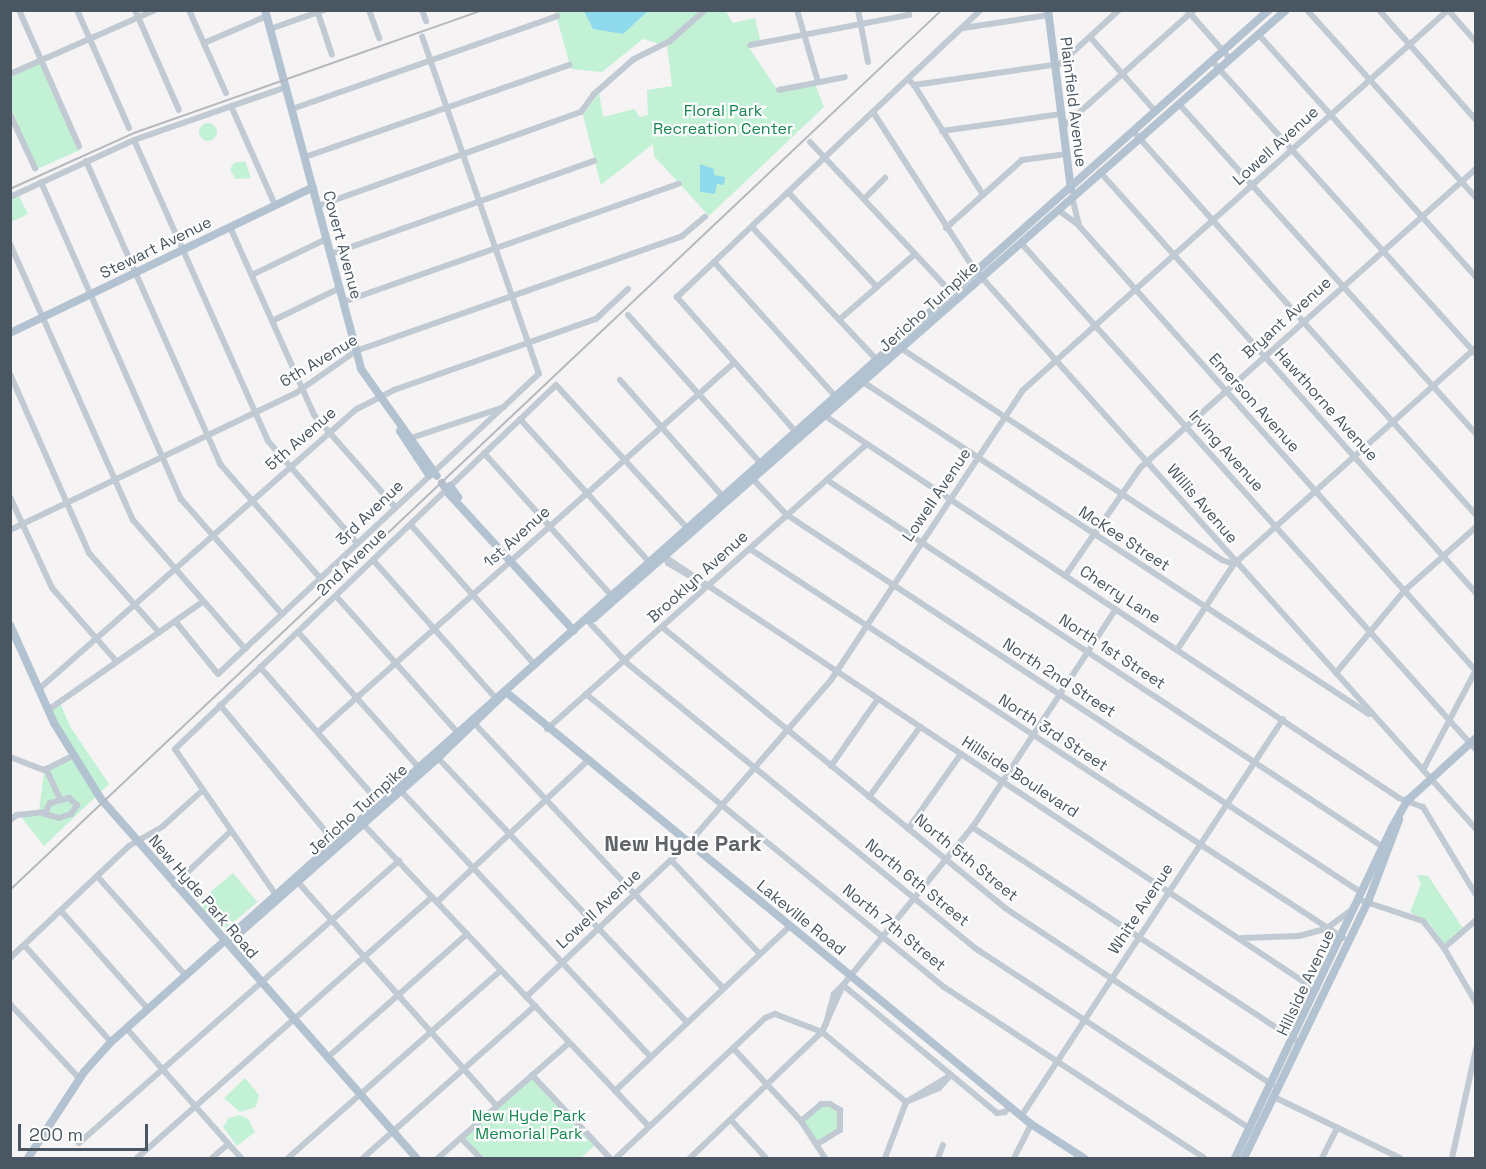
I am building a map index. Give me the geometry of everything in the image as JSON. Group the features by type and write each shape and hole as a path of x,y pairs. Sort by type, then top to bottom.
{"main road":[{"name":"Jericho Turnpike","path":"587,620 594,618 763,466 820,413 834,395 1269,10"},
{"name":"Jericho Turnpike","path":"763,466 795,431 882,366 1287,10"},
{"name":"Covert Avenue","path":"266,13 363,373 411,438 433,473"},
{"name":"Plainfield Avenue","path":"1048,13 1072,197"},
{"name":"Stewart Avenue","path":"10,333 313,187"},
{"path":"905,346 940,308 939,302"},
{"path":"390,411 433,473"},
{"path":"447,488 574,631"},
{"name":"Jericho Turnpike","path":"662,555 688,529 725,499"},
{"name":"Jericho Turnpike","path":"381,804 400,790 457,732 497,700 587,620 611,595 651,565"},
{"name":"New Hyde Park Road","path":"10,625 48,710 73,756 136,841 416,1158"},
{"name":"Lakeville Road","path":"506,692 547,729 1031,1124 1070,1155 1084,1158"},
{"name":"Jericho Turnpike","path":"28,1158 79,1078 111,1042 224,942 235,937 277,896 381,804 408,776 438,758 497,700"},
{"name":"Hillside Avenue","path":"1235,1158 1274,1096 1362,900 1383,847 1408,800 1472,740"},
{"path":"400,790 408,776"},
{"name":"Hillside Avenue","path":"1244,1158 1272,1085 1297,1042 1317,991 1398,830 1399,818"}],"street":[{"path":"19,10 79,146"},
{"path":"77,10 129,128"},
{"path":"135,10 179,110"},
{"path":"10,74 155,10"},
{"path":"189,10 226,93"},
{"path":"369,10 379,38"},
{"path":"422,10 426,21"},
{"path":"318,206 581,112 594,94 617,74 639,56 670,40 705,10"},
{"path":"796,10 818,82"},
{"path":"858,10 868,62"},
{"path":"795,431 676,297 980,10"},
{"path":"914,85 1055,65 1119,10"},
{"path":"1307,10 1476,198"},
{"path":"1379,10 1476,120"},
{"path":"1448,10 1476,42"},
{"name":"Lowell Avenue","path":"526,997 688,844 837,672 1022,391 1448,10"},
{"path":"270,28 321,12 332,55"},
{"path":"1063,127 1190,12 1230,59"},
{"path":"204,43 266,13"},
{"path":"750,45 909,13"},
{"path":"962,28 1048,13"},
{"path":"292,109 557,16"},
{"path":"1259,35 1476,277"},
{"path":"422,37 530,343"},
{"path":"1090,37 1155,111"},
{"path":"1177,650 1234,564 1432,386 1475,351 1212,61"},
{"path":"305,157 569,65"},
{"path":"779,90 844,77"},
{"path":"908,79 914,85 982,195"},
{"path":"10,197 134,140 286,87"},
{"path":"1179,104 1476,434"},
{"path":"231,106 275,205"},
{"name":"Willis Avenue","path":"873,112 975,270 1147,462 1234,564 1336,673 1372,716 1476,829"},
{"path":"10,114 35,168"},
{"path":"942,131 1061,114"},
{"path":"1133,131 1476,515"},
{"path":"134,140 268,441 357,543"},
{"path":"810,142 951,292"},
{"path":"946,228 1022,160 1066,154"},
{"path":"86,161 220,464 320,578"},
{"path":"331,254 594,161"},
{"name":"Bryant Avenue","path":"1065,576 1121,493 1147,462 1476,169"},
{"name":"Hawthorne Avenue","path":"1100,172 1476,593"},
{"path":"864,199 885,178"},
{"path":"41,182 181,499 282,614"},
{"path":"343,302 679,184"},
{"path":"788,192 878,287"},
{"name":"Emerson Avenue","path":"1072,197 1078,224"},
{"name":"Emerson Avenue","path":"1058,210 1078,224 1475,670"},
{"name":"6th Avenue","path":"10,530 303,389 356,351 682,236 705,217"},
{"path":"752,226 882,366"},
{"path":"230,227 314,415 395,507"},
{"path":"252,275 327,239"},
{"name":"Irving Avenue","path":"1021,243 1448,720 1472,740 1476,750"},
{"path":"10,244 138,528 244,649"},
{"path":"840,319 915,254"},
{"path":"714,262 834,395"},
{"path":"272,321 339,288"},
{"name":"5th Avenue","path":"39,689 329,433 379,396 596,319 628,289"},
{"path":"628,315 763,466"},
{"name":"3rd Avenue","path":"175,621 216,672 244,649 505,407 540,371 530,343"},
{"path":"905,346 1005,416 1222,560 1234,564"},
{"name":"1st Avenue","path":"318,732 735,362"},
{"path":"10,374 89,553 159,632"},
{"path":"620,380 725,499"},
{"name":"McKee Street","path":"863,382 1372,716"},
{"name":"2nd Avenue","path":"203,790 175,749 556,385 624,460"},
{"path":"411,438 505,407"},
{"name":"Cherry Lane","path":"820,413 1399,798 1423,807 1476,895"},
{"path":"520,419 651,565"},
{"name":"Brooklyn Avenue","path":"547,729 866,445"},
{"path":"484,453 611,595"},
{"path":"624,460 688,529"},
{"name":"North 2nd Street","path":"751,476 787,515 1227,804 1362,900"},
{"name":"North 1st Street","path":"827,480 1383,847"},
{"path":"10,497 52,588 117,662"},
{"path":"411,525 535,665"},
{"path":"1336,673 1404,591 1476,527"},
{"name":"North 3rd Street","path":"750,549 1343,938"},
{"name":"Hillside Boulevard","path":"662,555 1242,938 1317,991"},
{"path":"373,560 497,700"},
{"path":"336,596 457,732"},
{"path":"48,710 202,602"},
{"path":"693,1158 822,1032 843,985 972,827 1116,609"},
{"name":"North 6th Street","path":"587,620 624,660 978,950 1253,1131"},
{"name":"North 5th Street","path":"662,627 1005,908 1272,1085"},
{"path":"298,632 420,769"},
{"path":"260,667 381,804"},
{"path":"1423,770 1475,670"},
{"name":"North 7th Street","path":"586,694 944,987 1203,1158"},
{"path":"831,766 878,699"},
{"path":"220,705 336,844"},
{"name":"White Avenue","path":"1022,1115 1282,719"},
{"path":"475,724 723,988"},
{"path":"869,797 920,727"},
{"path":"908,829 961,754"},
{"path":"46,770 73,756"},
{"path":"11,757 46,770 60,799"},
{"path":"438,758 687,1022"},
{"path":"137,1158 365,957 474,868 587,761"},
{"path":"10,958 136,841 166,824 203,790 277,896"},
{"path":"400,790 651,1057"},
{"path":"10,820 14,814 44,812 59,818 75,810 74,799 60,799 47,806 44,812"},
{"path":"361,822 649,1127"},
{"path":"972,827 1297,1042"},
{"path":"174,885 231,831"},
{"path":"671,860 760,954"},
{"path":"79,1143 399,861"},
{"path":"97,876 186,976"},
{"path":"296,879 497,1106"},
{"path":"1242,938 1285,939 1326,929 1362,900 1417,917 1444,948 1476,1003"},
{"path":"61,911 148,1009"},
{"path":"1444,948 1476,920"},
{"path":"615,1091 789,926"},
{"path":"327,1058 467,933"},
{"path":"24,945 111,1042"},
{"path":"288,1158 501,970"},
{"path":"843,985 997,1113 1005,1112 1010,1106"},
{"path":"10,1004 79,1078"},
{"path":"363,1158 535,1006"},
{"path":"616,1158 733,1048 775,1014 822,1032 906,1102"},
{"path":"126,1028 241,1158"},
{"path":"438,1158 569,1042"},
{"path":"733,1048 801,1121 825,1158"},
{"path":"1452,1158 1476,1049"},
{"path":"886,1158 906,1102 939,1088 951,1075 963,1067"},
{"path":"532,1076 610,1158"},
{"path":"1274,1096 1400,1158"},
{"path":"801,1121 821,1104 831,1104 840,1110 840,1130 818,1144"},
{"path":"731,1120 766,1158"},
{"path":"1014,1158 1031,1124"},
{"path":"1322,1158 1336,1128"},
{"path":"461,1138 480,1158"},
{"path":"212,1158 228,1144"},
{"path":"938,1158 944,1145"}],"green space":[{"name":"Floral Park Recreation Center","path":"725,10 733,23 755,18 760,40 746,43 778,91 815,84 824,107 709,216 654,156 653,144 601,185 583,115 599,93 603,117 634,109 640,117 648,115 647,90 672,86 667,46 643,39 602,72 571,69 555,11"},
{"path":"41,63 80,150 37,169 11,108 10,76"},
{"path":"208,123 214,126 217,132 214,138 208,141 202,138 199,132 202,126"},
{"path":"245,161 251,178 235,179 230,169 234,163"},
{"path":"17,192 28,214 11,222 11,195"},
{"path":"59,701 71,728 109,784 44,846 18,813 39,811 44,772 71,757 46,710"},
{"path":"233,873 257,902 222,932 198,903"},
{"path":"1417,875 1428,876 1463,928 1444,944 1430,924 1410,912 1421,884"},
{"path":"245,1078 259,1095 256,1107 240,1112 224,1098"},
{"name":"New Hyde Park Memorial Park","path":"532,1078 595,1145 581,1158 483,1158 465,1138"},
{"path":"824,1105 838,1110 839,1129 818,1142 802,1122"},
{"path":"240,1115 248,1119 255,1132 237,1146 223,1127 229,1118"}],"water":[{"path":"584,10 648,11 623,34 593,29"},
{"path":"700,164 714,169 714,175 725,177 724,185 717,184 715,194 700,192"}],"railway":[{"path":"10,189 134,133 483,10"},
{"path":"10,890 942,10"}],"district":[{"name":"New Hyde Park","path":"683,844"}]}
